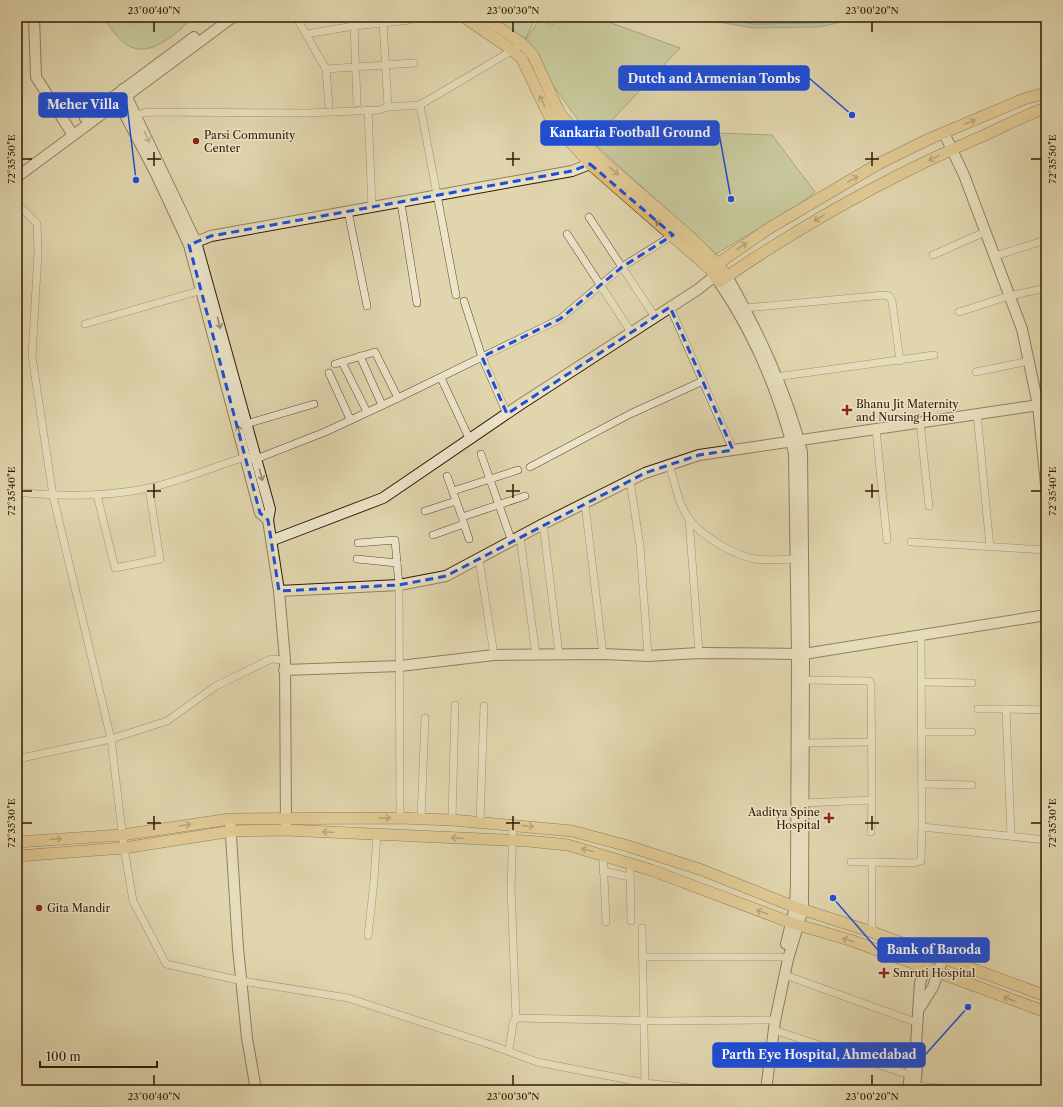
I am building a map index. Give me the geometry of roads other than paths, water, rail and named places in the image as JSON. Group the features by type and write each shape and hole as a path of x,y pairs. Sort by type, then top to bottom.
{"main road":[{"path":"464,17 512,50 522,59 551,120 672,235 718,273"},
{"path":"483,17 523,44 534,56 560,114 593,160 688,235 718,273"},
{"path":"718,273 834,189 878,164 944,133 1024,99 1046,93"},
{"path":"718,273 887,180 1046,108"},
{"path":"17,842 122,835 230,818 377,834 568,845 630,864 795,924 853,941 1046,1012"},
{"path":"17,856 124,848 286,824 400,818 513,824 585,833 702,870 799,908 872,932 1046,996"}],"street":[{"path":"34,17 36,77 71,132"},
{"path":"121,96 221,17"},
{"path":"17,168 71,132 233,17"},
{"path":"296,17 326,69 329,105"},
{"path":"349,17 354,26 357,103"},
{"path":"306,34 354,26 410,20"},
{"path":"383,23 388,108"},
{"path":"137,115 146,112 308,112 368,110 420,105 523,44"},
{"path":"326,69 414,63"},
{"path":"121,96 137,115 193,244 270,509 268,520 279,591 284,665 286,824"},
{"path":"121,96 156,174 193,244 202,290 260,513 268,520"},
{"path":"420,105 456,295"},
{"path":"368,110 372,207"},
{"path":"17,176 71,132"},
{"path":"944,133 953,149 1022,329 1029,361 1042,404 1046,486"},
{"path":"193,244 211,236 572,171 593,160"},
{"path":"17,203 38,224 38,253 32,356 53,496 111,739 122,835 133,901 166,964 242,981 348,998 509,1051 537,1062 645,1083 710,1090"},
{"path":"401,203 416,303"},
{"path":"348,212 367,306"},
{"path":"589,217 655,316"},
{"path":"933,255 985,232"},
{"path":"567,234 631,332"},
{"path":"17,492 53,496 97,495 149,488 245,457 256,459 325,432 350,419 441,378 560,319 622,267 672,235"},
{"path":"995,256 1046,240"},
{"path":"272,540 383,498 507,414 670,307 718,273"},
{"path":"718,273 744,308 765,348 794,424 795,441 796,559 801,654 804,680 804,803 799,908 772,1025 766,1090"},
{"path":"718,273 758,351 787,426 802,459 799,908"},
{"path":"959,312 1009,296 1046,288"},
{"path":"85,324 202,290"},
{"path":"744,308 884,295 889,296 892,301 900,361"},
{"path":"464,301 482,357 507,414"},
{"path":"670,307 733,450"},
{"path":"335,364 375,352 398,398"},
{"path":"776,377 900,361 934,355"},
{"path":"360,356 382,405"},
{"path":"976,372 1029,361"},
{"path":"342,362 367,412"},
{"path":"329,374 350,419"},
{"path":"441,378 470,440"},
{"path":"530,467 630,414 703,381"},
{"path":"246,424 314,404"},
{"path":"279,591 399,585 446,576 543,524 645,473 699,455 1042,404"},
{"path":"977,413 990,547"},
{"path":"920,422 929,506"},
{"path":"876,429 887,540"},
{"path":"481,454 499,505 516,539 536,655"},
{"path":"669,465 681,502 689,519 699,653"},
{"path":"453,491 518,470"},
{"path":"447,476 469,539"},
{"path":"630,481 640,546 648,656"},
{"path":"97,495 115,568 160,559 149,488"},
{"path":"433,535 499,505 525,496"},
{"path":"425,511 456,501"},
{"path":"585,504 603,654"},
{"path":"689,519 704,533 725,548 745,557 758,560 796,559"},
{"path":"543,524 559,654"},
{"path":"358,543 395,540 399,585 400,818"},
{"path":"911,542 1046,550"},
{"path":"357,558 397,563"},
{"path":"479,558 494,655"},
{"path":"17,759 111,739 168,721 216,686 271,659 284,665 400,666 494,655 603,654 648,656 699,653 801,654 1046,615"},
{"path":"851,862 914,863 921,860 921,635"},
{"path":"804,680 869,681 871,684 871,832"},
{"path":"922,682 972,683"},
{"path":"452,820 455,706"},
{"path":"480,822 484,706"},
{"path":"978,709 1046,710"},
{"path":"1006,709 1011,836"},
{"path":"421,819 424,718"},
{"path":"922,732 972,732"},
{"path":"804,743 871,742"},
{"path":"922,784 972,785"},
{"path":"804,803 872,800"},
{"path":"230,818 242,981 248,1038 256,1090"},
{"path":"509,1051 513,1023 516,1018 511,888 513,824"},
{"path":"922,827 1046,840"},
{"path":"368,936 377,834"},
{"path":"603,855 606,922"},
{"path":"872,862 872,932"},
{"path":"630,864 631,921"},
{"path":"603,871 630,877"},
{"path":"760,1090 783,957 795,924"},
{"path":"642,928 645,1083"},
{"path":"913,1089 917,1066 915,1060 920,982 929,954"},
{"path":"642,957 783,957"},
{"path":"919,1010 933,987 942,958"},
{"path":"785,974 918,1023"},
{"path":"516,1018 772,1025 910,1074"},
{"path":"913,1089 910,1074 911,1066 915,1060"},
{"path":"913,1089 965,1090"}],"water":[{"path":"688,17 863,17 820,27 753,28"}],"place":[{"name":"Dutch and Armenian Tombs","path":"852,115"},
{"name":"Parsi Community Center","path":"196,141"},
{"name":"Meher Villa","path":"136,180"},
{"name":"Kankaria Football Ground","path":"731,199"},
{"name":"Bhanu Jit Maternity and Nursing Home","path":"847,410"},
{"name":"Aaditya Spine Hospital","path":"829,818"},
{"name":"Bank of Baroda","path":"833,898"},
{"name":"Gita Mandir","path":"39,908"},
{"name":"Smruti Hospital","path":"884,973"},
{"name":"Parth Eye Hospital, Ahmedabad","path":"968,1007"}]}
